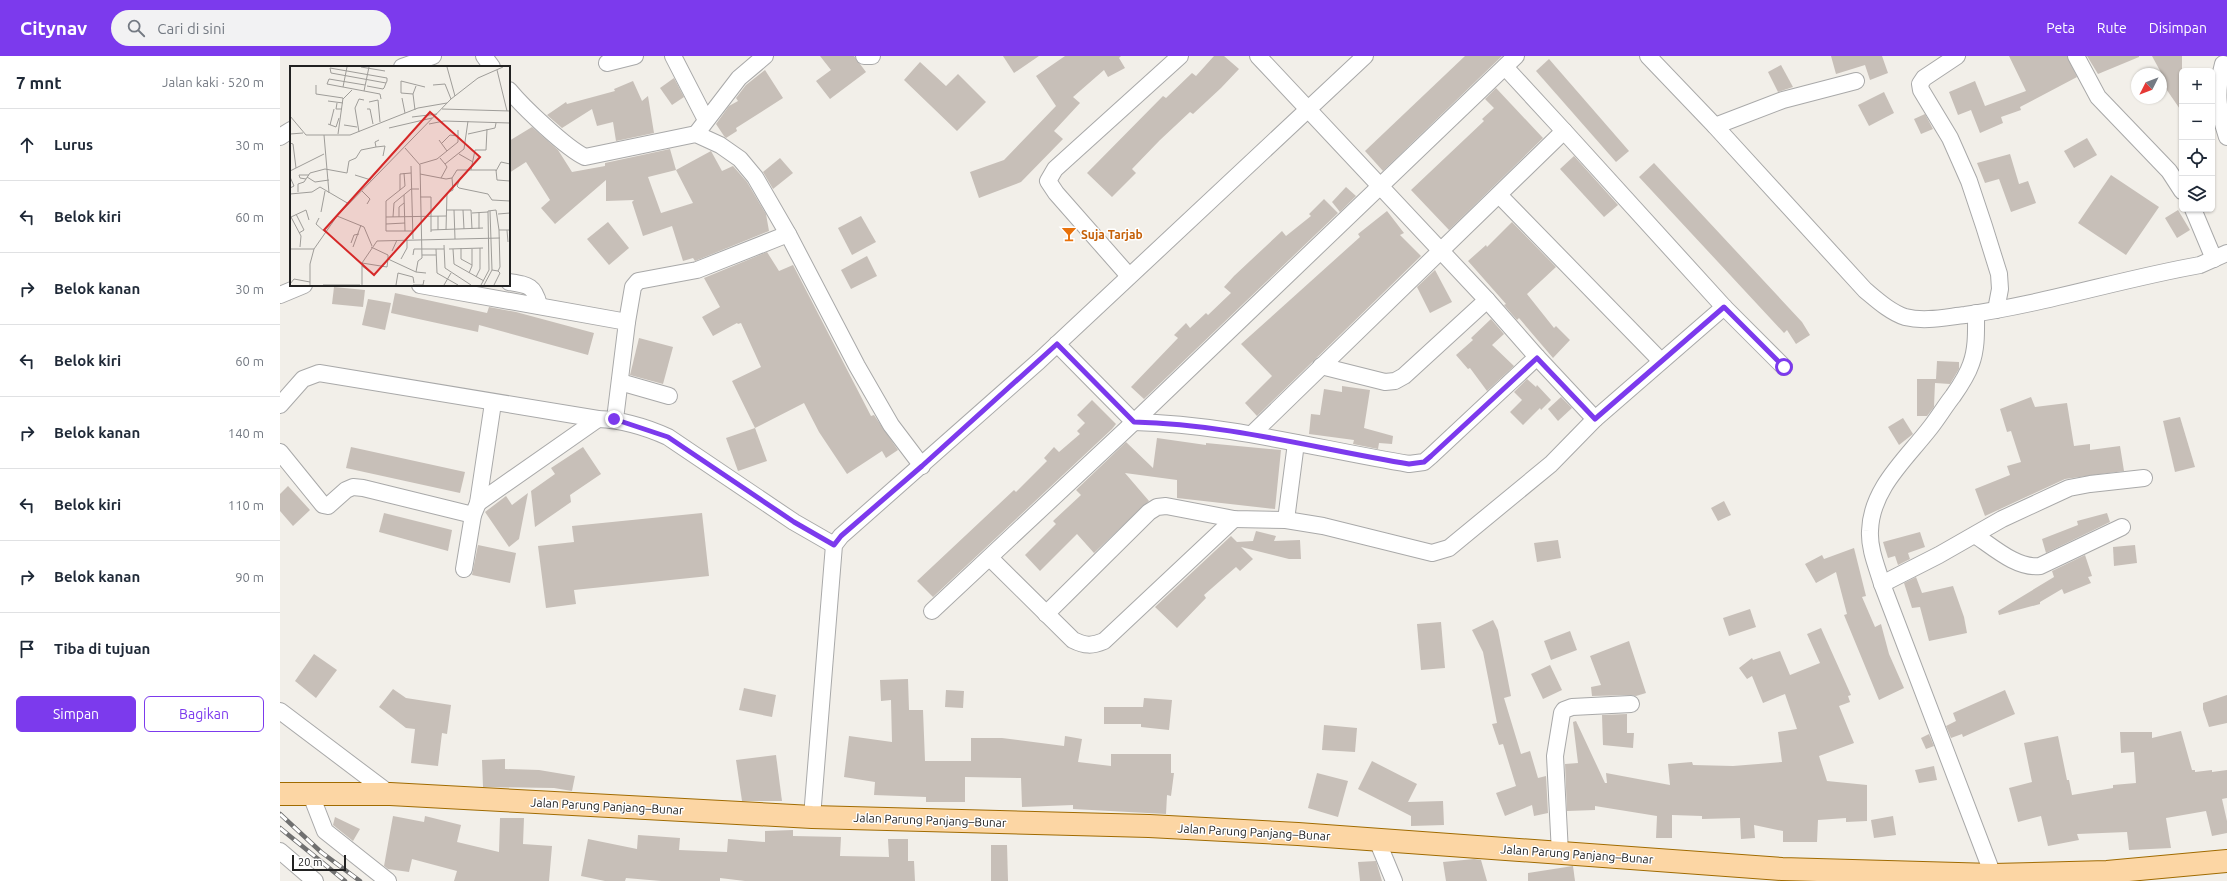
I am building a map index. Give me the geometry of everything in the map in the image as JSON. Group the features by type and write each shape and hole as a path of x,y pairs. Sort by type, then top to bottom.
{"main road":[{"name":"Jalan Parung Panjang–Bunar","path":"280,794 311,796 390,794 812,817 1149,826 1560,853 1781,875 1993,875 2107,872 2227,861"}],"street":[{"path":"405,66 433,56"},
{"path":"484,56 491,66"},
{"path":"607,64 635,56"},
{"path":"673,56 706,120"},
{"path":"696,134 739,78 765,56"},
{"path":"864,56 872,56"},
{"path":"1129,276 1056,193 1048,181 1055,169 1180,56"},
{"path":"1258,56 1487,300 1537,358 1595,419"},
{"path":"812,817 834,545 841,536 922,466 1057,344 1365,56"},
{"path":"1648,56 1715,126 1865,290 1891,310 1904,317 1921,320 1996,310 2200,265 2221,256 2195,212"},
{"path":"1957,56 1924,78 1920,84 1921,90 1950,138 1969,180 1999,274 2000,289 1996,310"},
{"path":"2076,56 2098,97 2169,171 2179,186"},
{"path":"932,611 1134,422 1511,61 1564,132 1724,307 1784,367"},
{"path":"2223,64 2217,93 2218,106 2227,138"},
{"path":"1715,126 1783,100 1856,81"},
{"path":"510,92 515,105 576,153 585,157 696,134 720,145 740,159 755,178 788,234 857,366 891,424 922,466"},
{"path":"280,137 290,131"},
{"path":"1252,434 1321,366 1442,252 1564,132"},
{"path":"1499,195 1661,361"},
{"path":"614,419 633,287 638,281 697,270 788,234"},
{"path":"510,282 526,284 532,288 539,305"},
{"path":"280,295 302,286"},
{"path":"427,286 627,322"},
{"path":"1321,366 1385,382 1395,381 1404,376 1487,300"},
{"path":"1046,614 1149,512 1157,507 1166,506 1234,519 1286,520 1323,526 1432,553 1441,552 1450,548 1551,464 1595,419 1724,307"},
{"path":"1976,313 1975,349 1971,365 1964,380 1930,428 1896,469 1879,497 1872,515 1870,532 1872,551 1882,584 1993,875"},
{"path":"1057,344 1134,422 1194,426 1252,434 1409,464 1424,462 1537,358"},
{"path":"280,406 303,379 319,374 598,419 614,419 668,437 794,522 834,545"},
{"path":"620,382 669,396"},
{"path":"464,569 476,509 493,402"},
{"path":"280,452 323,505 328,506 353,487 476,509 598,419"},
{"path":"1286,520 1296,443"},
{"path":"1882,584 2036,502 2068,488 2144,478"},
{"path":"990,558 1073,640 1082,645 1094,646 1104,641 1234,519"},
{"path":"1975,535 2019,563 2030,567 2040,566 2122,527"},
{"path":"1560,853 1555,756 1562,713 1564,710 1572,707 1631,704"},
{"path":"280,711 390,794"},
{"path":"311,796 325,831 388,881"},
{"path":"1377,840 1394,881"},
{"path":"280,851 315,881"}],"building":[{"path":"820,56 854,56 866,72 830,99 816,81 831,70"},
{"path":"1003,56 1039,56 1014,73"},
{"path":"1065,56 1121,56 1119,58 1125,68 1108,77 1104,70 1073,97 1080,103 1054,131 1063,139 1021,182 979,198 970,172 1004,160 1056,106 1036,76"},
{"path":"1214,56 1224,56 1239,69 1193,114 1190,112 1160,140 1132,169 1136,173 1112,197 1087,173 1163,96 1166,98 1192,73 1196,76"},
{"path":"1465,56 1502,56 1383,171 1365,151"},
{"path":"1831,56 1882,56 1888,73 1870,80 1865,65 1836,74"},
{"path":"2009,56 2067,56 2077,77 2020,107 2021,110 2001,117 2003,123 1980,133 1971,110 1958,115 1949,92 1975,81 1985,106 2026,91"},
{"path":"2087,56 2139,56 2139,57 2098,74"},
{"path":"2152,56 2182,56 2182,68 2179,68 2179,108 2167,90 2167,68 2158,68"},
{"path":"1549,59 1629,151 1616,162 1536,71"},
{"path":"920,62 946,86 958,74 986,102 957,131 904,80"},
{"path":"1781,65 1793,87 1778,92 1768,72"},
{"path":"765,70 783,98 736,128 737,131 726,138 716,124 729,106 738,101 736,98 746,85"},
{"path":"674,78 684,97 672,105 660,88"},
{"path":"633,81 642,101 648,96 654,133 616,141 613,122 597,126 592,109 562,128 547,115 566,102 567,104 615,91 614,89"},
{"path":"1496,88 1543,138 1449,230 1411,190 1484,121 1482,119 1494,108 1485,99"},
{"path":"1884,92 1894,113 1869,126 1858,105"},
{"path":"1925,114 1933,129 1921,134 1914,119"},
{"path":"532,127 558,150 572,172 605,166 605,163 670,149 676,170 711,151 722,171 733,166 747,182 766,214 769,231 695,261 693,258 683,261 672,226 643,236 632,202 634,200 606,201 606,180 555,224 541,208 550,200 526,162 510,172 510,140","holes":["676,170 693,203 661,213 648,177"]},
{"path":"2087,138 2097,155 2074,168 2064,151"},
{"path":"2010,154 2019,184 2028,181 2036,203 2011,212 1999,179 1985,183 1977,163"},
{"path":"1574,156 1618,205 1604,217 1560,169"},
{"path":"780,158 793,173 773,189 763,172"},
{"path":"1654,163 1802,322 1810,335 1796,344 1787,330 1784,333 1639,177"},
{"path":"2111,175 2159,207 2126,255 2078,223"},
{"path":"1346,187 1356,196 1340,212 1332,202"},
{"path":"1324,199 1338,213 1144,399 1131,387 1178,338 1174,335 1186,323 1190,328 1206,313 1208,315 1231,293 1224,287 1234,276 1282,231 1286,236 1311,216 1309,214"},
{"path":"2178,210 2190,230 2177,238 2165,218"},
{"path":"1387,211 1404,233 1400,235 1421,256 1257,416 1245,403 1272,376 1241,344 1360,237 1358,234"},
{"path":"861,216 876,242 852,255 838,228"},
{"path":"608,222 629,248 609,265 587,239"},
{"path":"1512,222 1556,267 1527,294 1554,328 1556,326 1570,340 1553,358 1519,318 1517,320 1504,305 1506,304 1468,261 1486,245 1487,247"},
{"path":"767,252 779,271 793,265 871,416 874,415 898,450 886,458 882,451 847,474 819,432 804,403 755,428 732,381 761,367 741,323 737,323 713,336 702,317 720,307 704,278"},
{"path":"867,256 877,276 851,289 841,270"},
{"path":"1435,270 1452,302 1430,313 1417,287"},
{"path":"334,287 365,290 363,307 332,304"},
{"path":"395,293 487,313 489,307 516,312 594,333 588,355 479,325 478,332 391,313"},
{"path":"368,299 391,303 385,330 362,325"},
{"path":"1491,319 1504,334 1492,345 1514,366 1487,391 1470,368 1468,369 1456,355 1473,340 1471,338"},
{"path":"639,338 673,347 663,384 630,375"},
{"path":"1937,361 1959,362 1959,369 1950,384 1935,383 1934,407 1927,416 1917,416 1917,379 1936,379"},
{"path":"1527,379 1536,387 1537,385 1551,400 1541,410 1540,408 1523,425 1510,412 1522,400 1514,392"},
{"path":"1342,386 1370,390 1364,428 1393,436 1392,444 1379,443 1378,449 1353,444 1354,440 1309,434 1311,414 1320,415 1324,389 1342,392"},
{"path":"1561,397 1572,408 1558,421 1548,409"},
{"path":"2031,397 2035,407 2067,403 2074,446 2090,444 2090,450 2120,446 2124,471 2065,479 1985,516 1975,489 2010,475 2007,466 2021,462 2011,431 2007,432 2000,409"},
{"path":"1092,400 1116,424 1112,429 933,597 917,581 1014,490 1016,492 1047,461 1044,458 1054,447 1059,452 1080,434 1077,431 1085,423 1077,415"},
{"path":"2180,417 2195,467 2175,472 2163,421"},
{"path":"1903,418 1913,434 1899,445 1888,427"},
{"path":"755,428 767,461 738,471 726,438"},
{"path":"1157,438 1206,445 1206,443 1281,450 1275,509 1177,498 1177,480 1125,473 1149,501 1094,553 1077,534 1040,571 1025,555 1056,524 1053,521 1081,495 1076,490 1126,442 1153,468"},
{"path":"351,447 465,472 460,493 346,468"},
{"path":"583,447 601,474 570,495 571,502 535,527 531,491 555,474 551,468"},
{"path":"288,486 310,510 293,526 280,511 280,494"},
{"path":"528,493 519,539 509,547 485,512 506,496 512,505"},
{"path":"1724,501 1731,515 1718,521 1711,508"},
{"path":"384,513 452,530 448,551 379,532"},
{"path":"702,513 709,576 574,590 576,604 546,608 538,546 574,542 572,526"},
{"path":"2107,513 2110,522 2046,553 2042,539 2078,525 2077,521"},
{"path":"1256,531 1276,536 1274,541 1300,540 1301,559 1289,559 1241,547 1253,559 1240,571 1236,567 1204,595 1206,598 1177,628 1155,607 1231,536 1237,542 1253,541"},
{"path":"1920,532 1925,547 1908,553 1910,559 1898,565 1895,556 1888,558 1883,542"},
{"path":"1558,540 1561,558 1537,562 1534,543"},
{"path":"478,545 516,553 510,583 472,575"},
{"path":"2135,545 2137,563 2114,566 2113,547"},
{"path":"1854,548 1866,596 1862,597 1875,627 1881,624 1889,654 1904,688 1879,700 1844,615 1847,614 1836,572 1816,583 1805,564 1822,555 1824,559"},
{"path":"2085,555 2092,576 2088,577 2091,583 2064,594 2062,589 2040,602 2040,604 1999,615 1998,611 2054,577 2052,571"},
{"path":"1916,577 1922,593 1953,586 1964,617 1967,633 1929,641 1920,607 1912,608 1904,583"},
{"path":"1750,609 1756,627 1729,636 1723,618"},
{"path":"1493,620 1498,630 1511,696 1504,698 1521,754 1530,751 1538,778 1546,776 1548,813 1534,816 1532,805 1505,816 1496,793 1516,786 1503,744 1499,745 1492,724 1497,723 1483,652 1472,630"},
{"path":"1441,622 1445,668 1421,670 1417,624"},
{"path":"1821,628 1851,695 1848,696 1850,702 1839,706 1854,743 1819,756 1827,781 1867,785 1867,821 1846,822 1846,818 1818,820 1817,842 1783,842 1783,831 1754,825 1755,838 1741,839 1740,818 1702,819 1702,816 1672,815 1672,838 1656,838 1657,816 1595,806 1595,810 1567,811 1565,764 1578,763 1573,722 1576,721 1605,783 1607,783 1606,773 1670,785 1668,764 1692,762 1693,765 1733,766 1782,762 1778,732 1797,729 1785,694 1763,703 1752,676 1747,679 1739,668 1752,658 1753,660 1780,651 1790,675 1820,663 1807,634"},
{"path":"1570,631 1577,650 1551,660 1544,641"},
{"path":"1629,641 1646,693 1636,696 1592,696 1591,687 1601,685 1590,656"},
{"path":"314,654 337,670 316,698 295,681"},
{"path":"1550,665 1562,690 1543,699 1531,674"},
{"path":"908,679 909,710 923,710 925,761 971,761 971,738 1002,738 1064,746 1065,736 1082,739 1078,762 1111,766 1111,754 1171,754 1171,773 1174,773 1171,796 1167,795 1166,814 1073,809 1073,805 1022,807 1021,778 965,777 965,802 926,802 926,797 874,795 875,782 844,777 849,736 892,742 891,700 881,701 880,680"},
{"path":"744,688 776,695 772,717 739,710"},
{"path":"393,689 406,698 451,705 447,734 442,733 438,766 411,763 415,729 406,728 379,707"},
{"path":"946,690 964,691 963,708 945,707"},
{"path":"2005,690 2015,714 1963,737 1962,734 1951,738 1946,726 1956,721 1953,713"},
{"path":"2227,695 2227,723 2209,727 2203,709 2203,703"},
{"path":"1144,698 1172,700 1169,730 1141,727 1141,724 1104,724 1104,707 1143,707"},
{"path":"1627,714 1627,733 1634,733 1633,748 1603,745 1602,715"},
{"path":"1324,725 1357,728 1355,752 1322,750"},
{"path":"2181,731 2192,770 2195,770 2195,772 2212,770 2212,772 2227,770 2227,798 2222,799 2227,821 2227,833 2212,836 2206,811 2166,818 2171,848 2129,850 2127,832 2077,834 2079,840 2048,846 2041,816 2018,822 2009,788 2032,782 2024,743 2058,736 2067,780 2069,780 2072,795 2113,788 2113,785 2136,783 2134,752 2121,753 2120,732 2152,732 2152,738"},
{"path":"1929,734 1934,746 1926,749 1921,738"},
{"path":"776,755 782,801 742,801 736,760"},
{"path":"505,759 505,769 539,770 575,776 572,791 554,788 483,787 482,760"},
{"path":"1372,761 1417,784 1408,802 1443,801 1444,825 1411,826 1411,816 1358,789"},
{"path":"1934,766 1937,780 1919,783 1915,770"},
{"path":"1317,773 1348,781 1338,817 1308,808"},
{"path":"393,816 424,822 425,816 461,825 457,842 499,852 500,818 524,818 523,844 552,846 549,881 454,881 457,871 412,859 409,872 388,869 384,866"},
{"path":"1893,816 1896,835 1874,838 1871,820"},
{"path":"335,817 360,829 353,841 333,825"},
{"path":"793,830 793,836 841,837 840,856 889,857 888,839 908,839 908,861 914,861 915,881 745,881 720,878 720,881 661,881 626,878 625,881 605,881 581,876 588,839 637,849 638,835 680,838 679,850 727,852 728,839 765,842 765,831"},
{"path":"991,845 1007,845 1008,881 991,881"},
{"path":"1474,859 1481,860 1487,881 1446,881 1443,862"},
{"path":"1376,861 1382,881 1360,881 1358,862"},
{"path":"1573,866 1575,881 1528,881 1528,873"}],"railway":[{"path":"280,814 321,852 360,881"},
{"path":"280,828 345,881"}],"place":[{"name":"Suja Tarjab","path":"1069,234"}],"route":[{"path":"614,419 655,431 684,446 794,522 834,545 841,536 922,466 1057,344 1134,422 1194,426 1252,434 1409,464 1424,462 1537,358 1595,419 1724,307 1784,367"}]}
